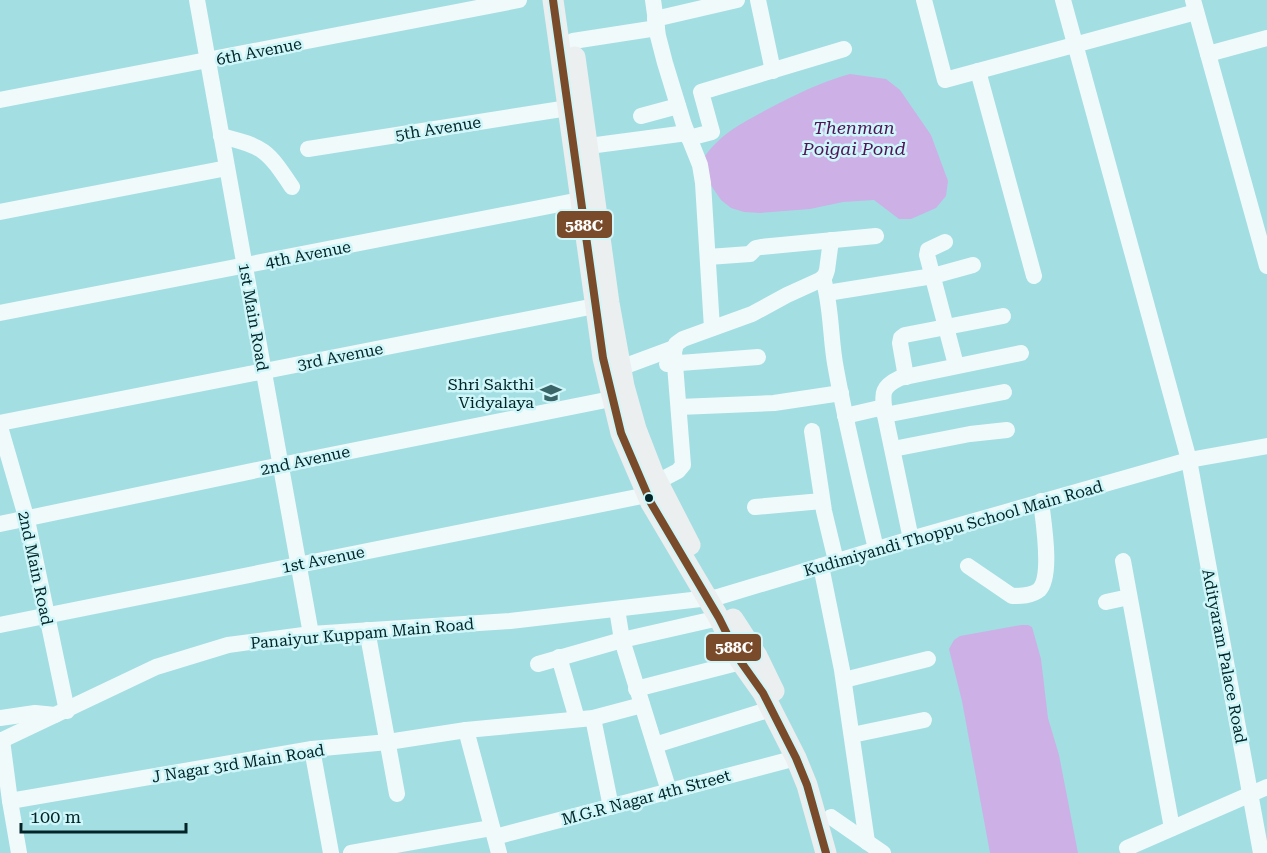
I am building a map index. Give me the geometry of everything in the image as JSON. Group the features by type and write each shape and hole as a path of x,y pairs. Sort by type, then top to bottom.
{"main road":[{"path":"562,9 573,41 589,146 602,304 603,358 611,399 627,450 652,488 714,604 741,662 771,709 796,758 807,785 826,853"},
{"path":"562,9 568,108 580,200 602,304 652,488"},
{"path":"714,604 756,656 809,754 831,817 840,853"}],"street":[{"name":"1st Main Road","path":"196,0 311,634"},
{"name":"6th Avenue","path":"0,100 519,0"},
{"path":"653,0 656,23 678,106 700,165 712,328"},
{"path":"573,41 656,23 737,0"},
{"path":"758,0 773,70"},
{"path":"924,0 945,80 1075,45 1195,6 1267,266"},
{"name":"Adityaram Palace Road","path":"1063,0 1188,460 1261,853"},
{"path":"1208,54 1267,38"},
{"path":"589,146 712,132 701,92 844,49"},
{"path":"978,71 1034,276"},
{"path":"641,116 678,106"},
{"name":"5th Avenue","path":"308,149 568,108"},
{"path":"221,136 260,147 274,160 292,187"},
{"path":"0,212 227,168"},
{"name":"4th Avenue","path":"0,313 580,200"},
{"path":"708,257 750,254 756,248 761,247 876,236"},
{"path":"831,240 825,285 835,367 876,549"},
{"path":"945,242 928,250 927,255 956,365"},
{"path":"652,488 678,471 683,465 679,407 672,358 683,339 753,314 783,297 825,285 933,276 973,265"},
{"name":"3rd Avenue","path":"0,425 602,304"},
{"path":"906,377 901,338 909,334 1003,316"},
{"path":"911,539 884,411 885,388 889,383 906,377 1022,353"},
{"path":"620,368 672,358 758,357"},
{"path":"845,416 1004,392"},
{"path":"679,407 783,403 841,393"},
{"name":"2nd Avenue","path":"0,524 611,399"},
{"name":"2nd Main Road","path":"0,425 27,520 62,713"},
{"path":"893,450 1007,430"},
{"path":"812,431 867,842"},
{"name":"Kudimiyandi Thoppu School Main Road","path":"714,604 829,563 1041,501 1188,460 1267,446"},
{"name":"1st Avenue","path":"0,625 652,488"},
{"path":"754,507 822,501"},
{"path":"968,566 1012,596 1030,594 1039,590 1044,582 1046,570 1041,501"},
{"path":"1123,561 1172,828"},
{"path":"1106,602 1130,597"},
{"path":"538,664 622,640 714,604"},
{"name":"Panaiyur Kuppam Main Road","path":"1,741 156,667 228,645 311,634 510,621 617,609 714,604"},
{"path":"617,609 622,640 669,791"},
{"path":"367,630 397,794"},
{"path":"559,657 585,719 611,807"},
{"path":"844,680 927,659"},
{"name":"J Nagar 3rd Main Road","path":"9,801 312,749 388,742 466,730 585,719 639,697 741,662"},
{"path":"654,745 771,709"},
{"path":"0,718 35,713 62,713"},
{"path":"852,735 924,720"},
{"path":"466,730 495,839"},
{"path":"1,741 19,853"},
{"path":"312,749 332,853"},
{"name":"M.G.R Nagar 4th Street","path":"351,853 495,839 796,758"},
{"path":"1127,848 1267,787"},
{"path":"831,817 882,853"}],"water":[{"name":"Thenman Poigai Pond","path":"850,74 886,79 900,90 931,135 948,181 946,196 936,208 911,219 899,219 874,200 760,213 731,208 721,200 710,184 705,156 718,141 742,124 788,99"},
{"path":"1021,625 1032,627 1041,659 1048,718 1059,755 1078,853 990,853 962,701 949,649 954,640 960,636"}],"transit line":[{"name":"588C","path":"553,0 603,358 621,433 651,503 719,618 741,662 763,693 796,758 807,785 826,853"}],"place":[{"name":"Shri Sakthi Vidyalaya","path":"551,393"}]}
